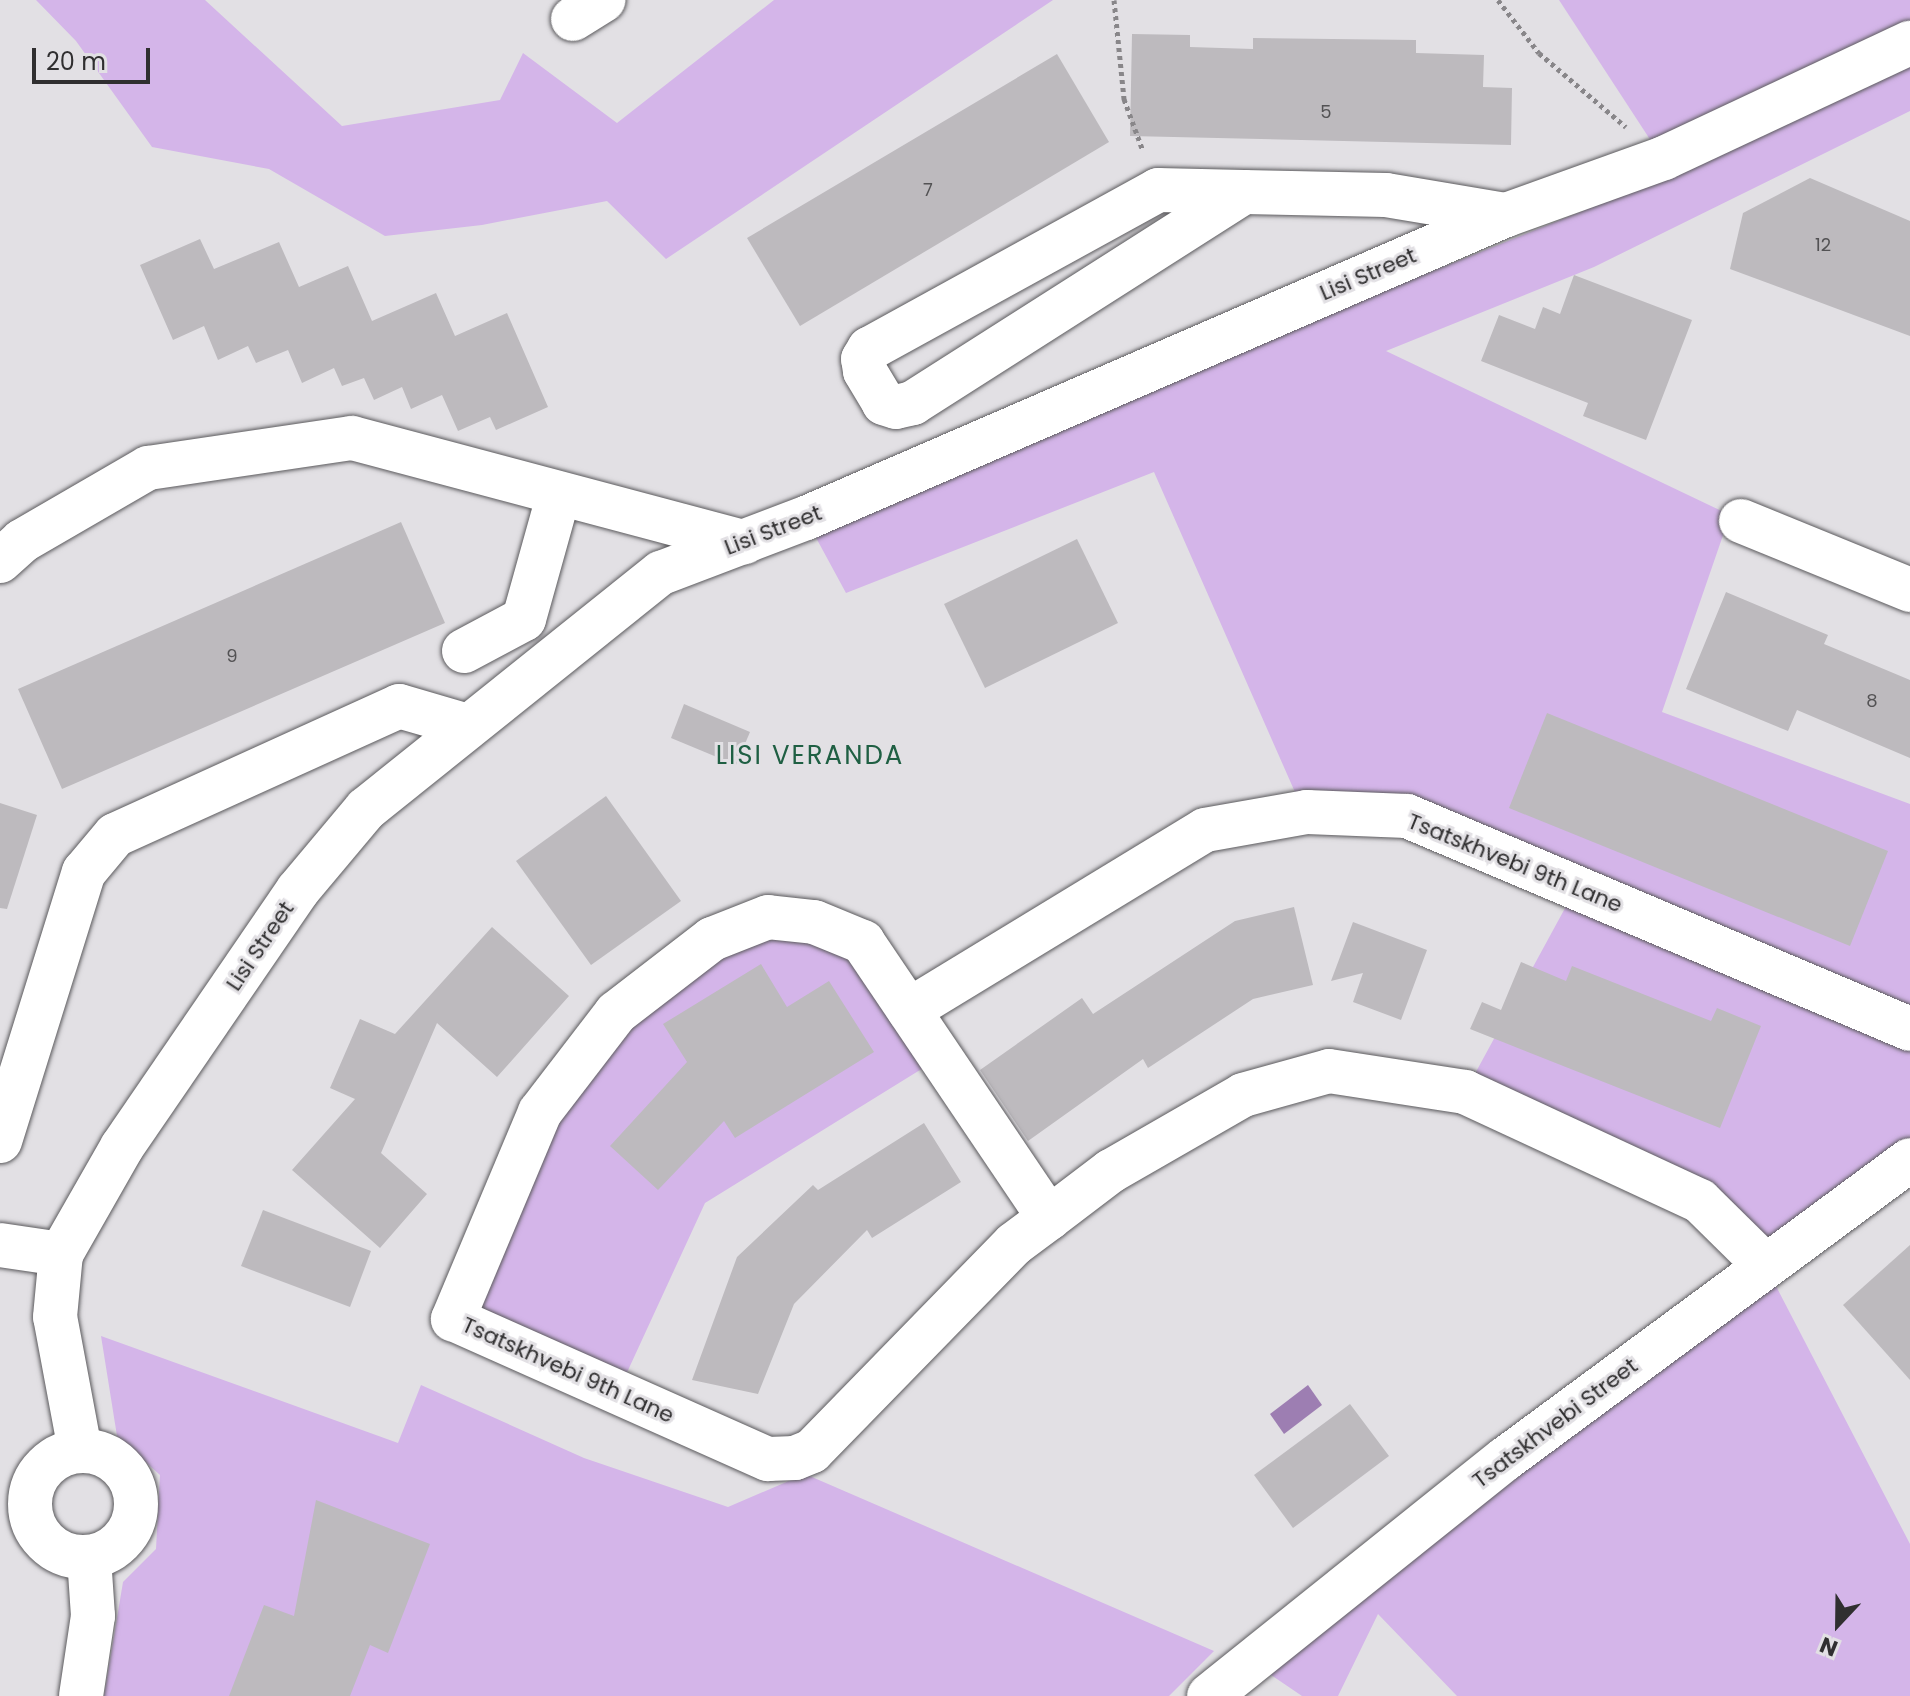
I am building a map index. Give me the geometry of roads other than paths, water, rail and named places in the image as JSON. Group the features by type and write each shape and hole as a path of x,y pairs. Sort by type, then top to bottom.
{"street":[{"name":"Lisi Street","path":"80,1450 55,1317 61,1254 122,1147 298,890 366,809 661,573 744,542 1506,215 1664,158 1910,43"},
{"path":"1244,192 913,403 896,407 884,403 865,371 863,359 869,349 1158,190 1386,195 1506,215"},
{"path":"0,561 22,541 148,468 352,438 744,542"},
{"path":"464,651 524,619 559,494"},
{"path":"1741,521 1910,590"},
{"path":"0,1141 84,872 115,835 399,706 468,726"},
{"name":"Tsatskhvebi 9th Lane","path":"909,1010 1205,830 1307,812 1407,816 1910,1029"},
{"name":"Tsatskhvebi 9th Lane","path":"1049,1218 863,942 814,922 768,917 712,939 616,1013 540,1112 453,1319 768,1459 795,1458 812,1451 1014,1244 1049,1218 1111,1171 1243,1095 1329,1071 1465,1092 1700,1201 1765,1265"},
{"name":"Tsatskhvebi Street","path":"1209,1696 1505,1459 1910,1160"},
{"path":"1,1234 61,1254"},
{"path":"80,1450 109,1456 121,1466 130,1478 137,1506 134,1521 117,1546 89,1557 55,1549 16,1523 34,1483 60,1455 80,1450"},
{"path":"81,1696 93,1616 89,1557"}],"district":[{"name":"LISI VERANDA","path":"810,756"}]}
